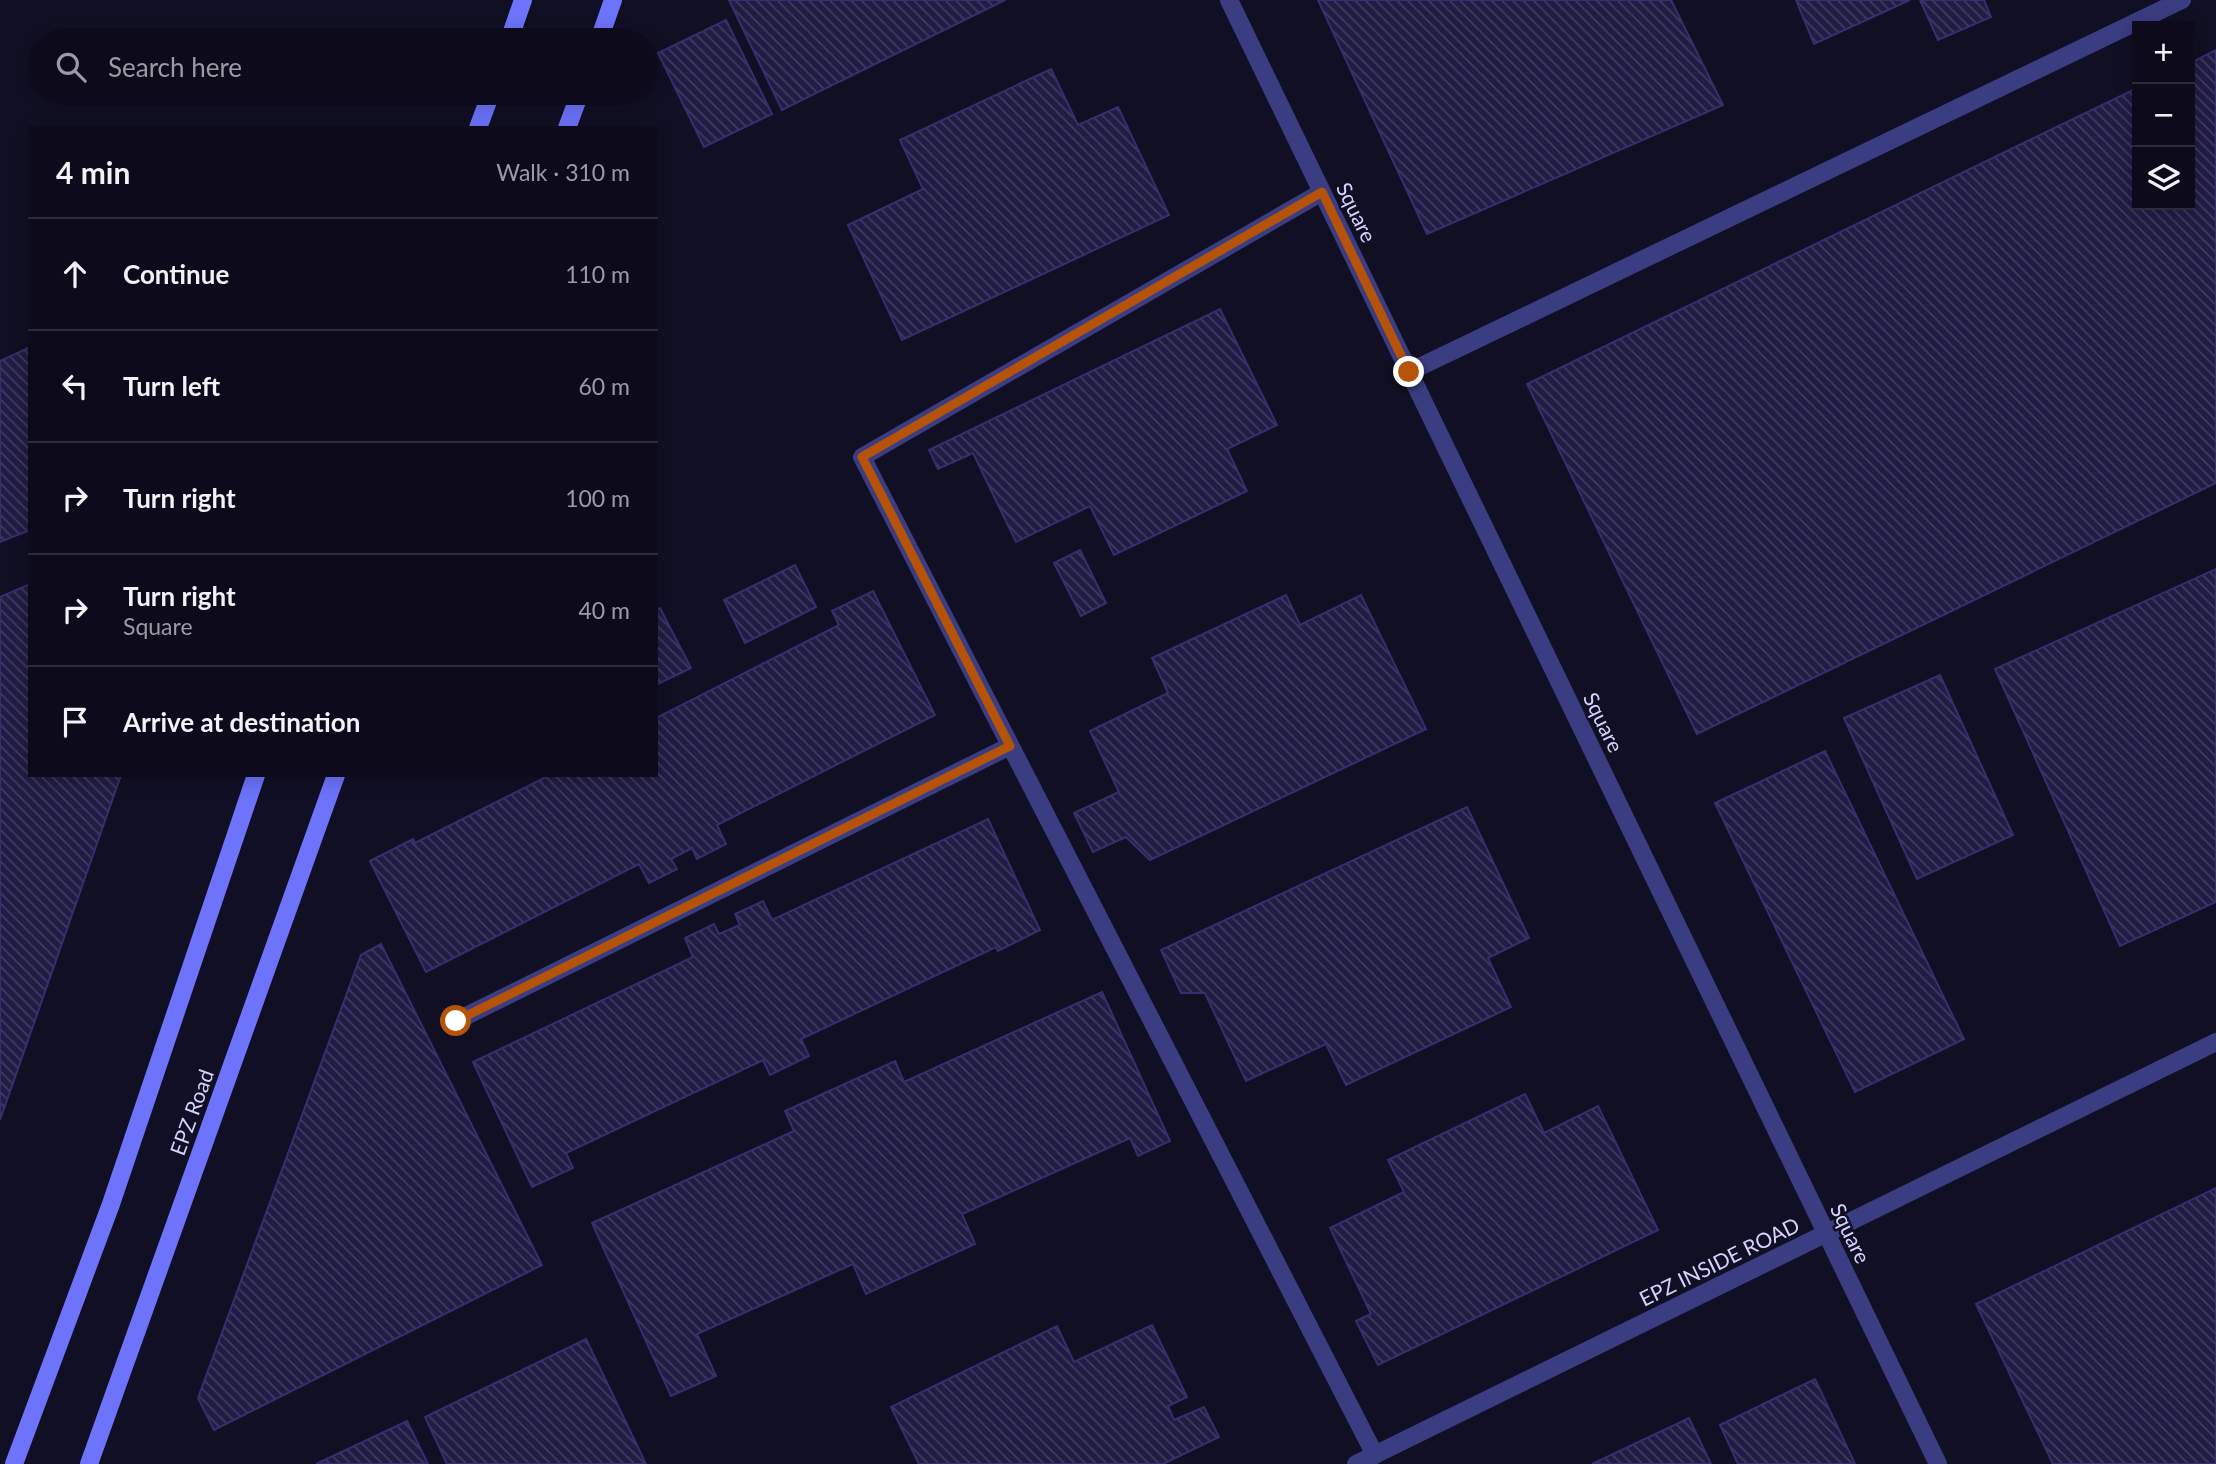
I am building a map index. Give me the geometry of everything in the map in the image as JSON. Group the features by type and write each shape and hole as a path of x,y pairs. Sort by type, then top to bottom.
{"main road":[{"path":"513,28 523,0"},
{"path":"603,28 613,0"},
{"path":"479,126 487,105"},
{"path":"568,126 576,105"},
{"path":"14,1464 111,1204 255,777"},
{"name":"EPZ Road","path":"89,1464 335,777"}],"lane":[{"name":"Square","path":"1229,0 1938,1464"},
{"path":"1409,372 2182,0"},
{"path":"1322,192 862,457 1375,1455"},
{"path":"456,1021 1010,746"},
{"name":"EPZ INSIDE ROAD","path":"1356,1464 2216,1042"}],"building":[{"path":"729,0 1005,0 782,110"},
{"path":"1318,0 1671,0 1723,105 1427,234"},
{"path":"1796,0 1910,0 1814,44"},
{"path":"1920,0 1984,0 1991,17 1938,40"},
{"path":"726,20 772,114 704,147 658,53"},
{"path":"2216,50 2216,483 1697,734 1527,384 2132,90 2132,210 2195,210 2195,60"},
{"path":"1051,69 1078,125 1118,107 1169,215 902,340 848,225 923,189 900,140"},
{"path":"1220,309 1277,425 1227,449 1247,491 1114,555 1090,506 1016,542 973,453 938,469 929,450"},
{"path":"28,348 28,531 0,542 0,361"},
{"path":"1080,550 1106,603 1081,616 1054,563"},
{"path":"795,565 816,607 745,643 724,600"},
{"path":"2216,569 2216,902 2120,946 1995,669"},
{"path":"28,585 28,777 120,777 0,1120 0,597"},
{"path":"873,591 935,715 717,825 726,844 697,859 692,848 671,859 677,869 649,883 639,864 426,972 370,861 413,839 415,843 546,777 658,777 658,717 839,625 832,611"},
{"path":"1286,595 1300,625 1361,595 1426,729 1150,860 1126,837 1093,852 1074,813 1119,792 1090,731 1168,693 1152,658"},
{"path":"660,608 691,668 658,684"},
{"path":"1940,675 2013,835 1917,879 1844,718"},
{"path":"1825,751 1964,1039 1855,1092 1715,803"},
{"path":"1467,807 1529,938 1488,958 1511,1007 1346,1085 1326,1044 1246,1081 1205,993 1181,993 1161,950"},
{"path":"988,819 1040,930 998,951 996,947 801,1039 809,1056 770,1075 763,1060 566,1153 573,1168 532,1187 473,1062 693,957 685,938 714,924 719,934 740,925 735,914 763,901 772,920"},
{"path":"381,944 542,1265 214,1430 198,1398 361,955"},
{"path":"1102,992 1170,1141 1138,1156 1130,1138 962,1214 975,1244 866,1294 853,1264 697,1334 716,1376 671,1396 592,1223 794,1131 785,1111 895,1061 904,1082"},
{"path":"1525,1094 1544,1133 1598,1106 1658,1230 1378,1365 1356,1321 1371,1314 1330,1228 1404,1192 1388,1160"},
{"path":"2216,1188 2216,1464 2053,1464 1976,1304"},
{"path":"1152,1325 1187,1397 1168,1406 1174,1420 1204,1407 1219,1437 1163,1464 919,1464 891,1407 1057,1326 1074,1362"},
{"path":"586,1339 646,1464 447,1464 425,1417"},
{"path":"1815,1379 1855,1464 1738,1464 1720,1425"},
{"path":"1689,1418 1711,1464 1592,1464"},
{"path":"407,1421 428,1464 316,1464"}],"route":[{"path":"456,1021 1010,746 862,457 1322,192 1409,372"}]}
